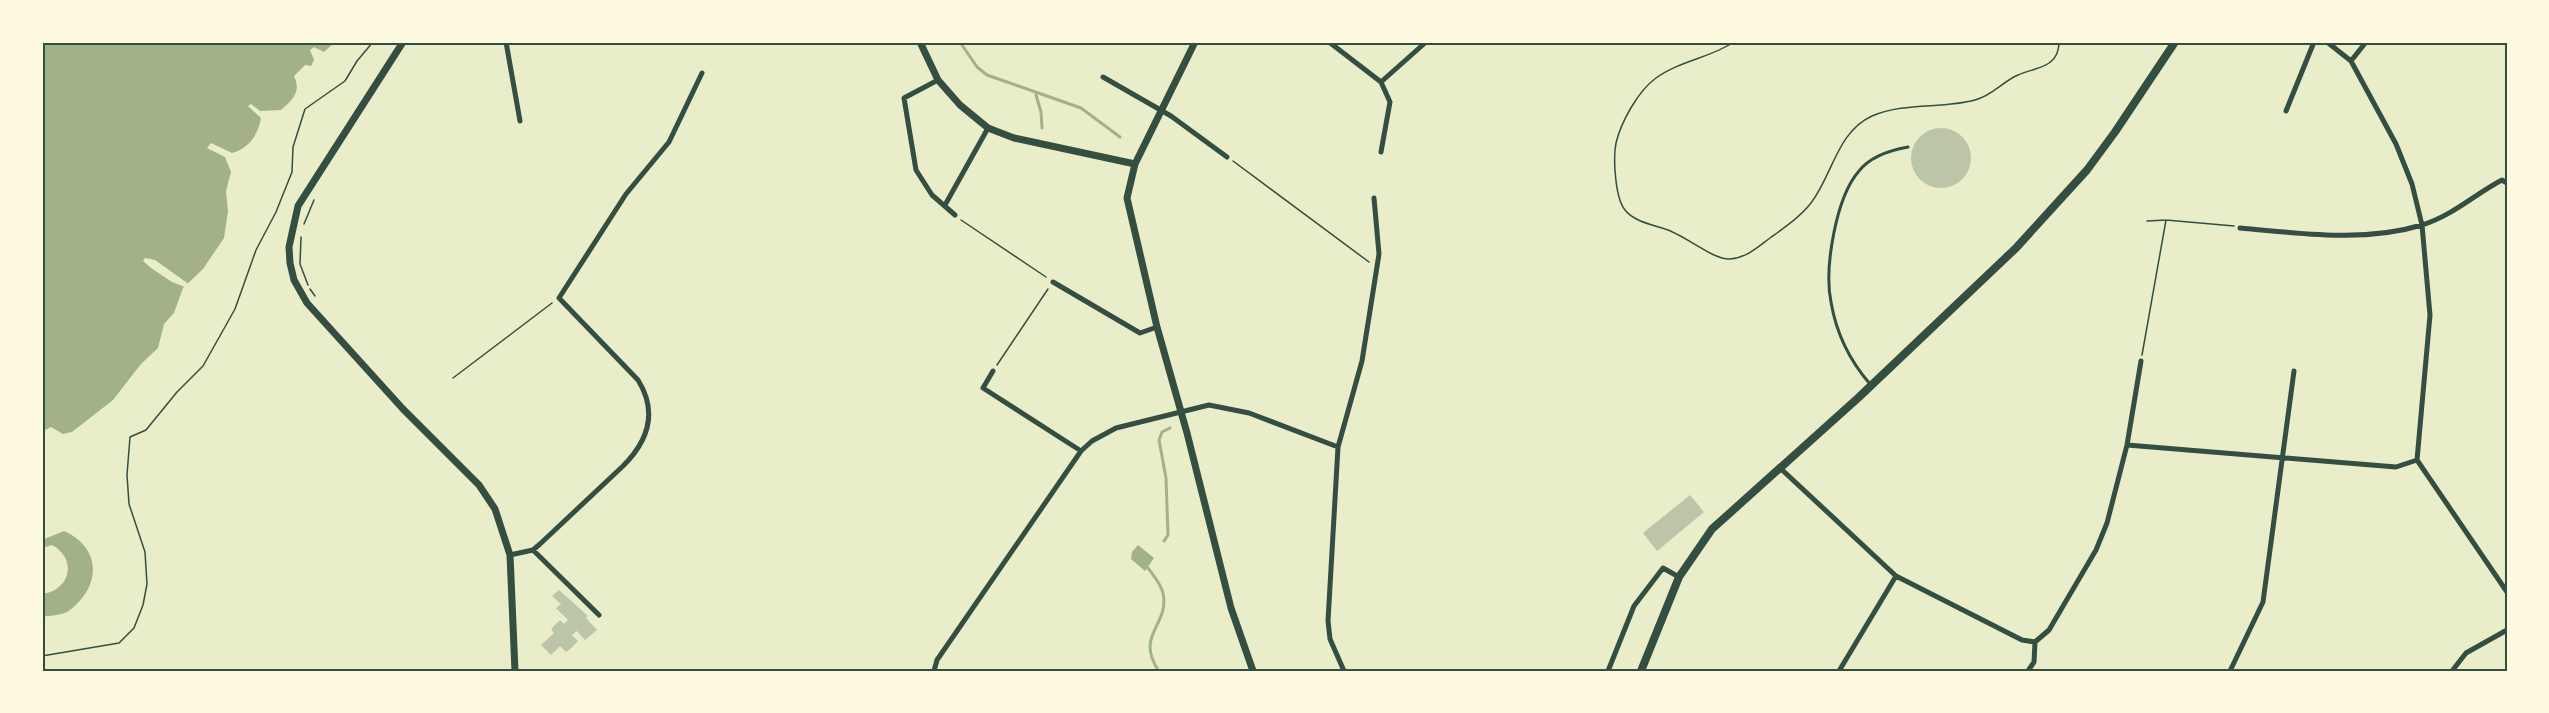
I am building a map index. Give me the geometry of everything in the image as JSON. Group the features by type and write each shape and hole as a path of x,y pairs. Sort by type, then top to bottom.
{"main road":[{"path":"1641,671 1679,577 1712,529 1964,299 2055,207 2115,132 2175,42"}],"street":[{"path":"403,42 298,206 289,247 290,263 294,280 307,303 488,498 502,525 510,555 515,671"},
{"path":"506,42 520,121"},
{"path":"920,42 938,80 960,105 988,128 1014,138 1135,164"},
{"path":"1195,42 1135,164 1127,198 1157,327 1187,433 1231,608 1253,671"},
{"path":"1329,42 1380,82 1390,102 1381,152"},
{"path":"1380,82 1426,42"},
{"path":"2286,111 2314,42"},
{"path":"2327,42 2351,61 2403,158 2422,225 2430,315 2417,460 2507,592"},
{"path":"2351,61 2366,42"},
{"path":"510,555 533,550 636,453 647,434 650,419 646,393 638,380 559,298 626,194 669,142 702,73"},
{"path":"1102,77 1171,116 1227,157"},
{"path":"938,80 904,98 916,170 932,195 955,215"},
{"path":"945,205 988,128"},
{"path":"2240,228 2342,237 2422,225 2450,213 2504,182 2507,173"},
{"path":"1344,671 1330,639 1328,621 1338,447 1362,361 1377,268 1379,254 1374,198"},
{"path":"1053,282 1140,333 1157,327"},
{"path":"2028,671 2034,662 2036,642 2049,630 2096,550 2113,505 2127,445 2141,361"},
{"path":"993,371 983,388 1081,451"},
{"path":"2230,671 2264,602 2285,457 2294,371"},
{"path":"934,671 937,660 1081,451 1092,441 1116,428 1179,410 1219,405 1262,418 1338,447"},
{"path":"2127,445 2396,467 2417,460"},
{"path":"1779,467 1896,576 2022,640 2036,642"},
{"path":"533,550 599,615"},
{"path":"1608,671 1634,606 1663,568 1679,577"},
{"path":"1839,671 1896,576"},
{"path":"2452,671 2466,653 2507,630"}],"lane":[{"path":"1871,385 1843,344 1830,300 1830,254 1836,221 1859,170 1880,156 1908,147"}],"path":[{"path":"42,656 119,643 134,628 143,605 147,584 145,552 129,504 127,476 130,437 146,430 177,392 203,366 234,309 256,250 273,220 292,172 293,147 305,109 345,81 357,60 373,42"},
{"path":"1734,42 1725,48 1680,65 1655,79 1637,99 1616,143 1617,188 1625,210 1634,217 1681,234 1713,254 1730,259 1751,253 1793,221 1810,204 1828,177 1837,151 1853,129 1872,116 1892,111 1956,103 1990,95 2018,75 2045,66 2054,59 2059,51 2059,42"},
{"path":"1227,157 1377,268"},
{"path":"314,200 306,216 300,249 300,264 315,296"},
{"path":"955,215 1053,282 993,371"},
{"path":"2141,361 2166,220"},
{"path":"2147,221 2228,224 2240,228"},
{"path":"453,378 559,298"}],"shaded area":[{"path":"42,42 335,42 324,52 314,47 310,50 314,60 311,66 305,65 294,76 297,86 295,94 281,110 260,111 251,104 248,106 261,118 258,130 248,144 232,153 211,143 207,148 225,157 231,172 226,191 228,211 224,238 203,269 183,288 174,313 164,324 158,348 141,364 113,400 72,432 63,434 51,427 42,432"},
{"path":"64,531 76,538 91,557 92,579 80,600 70,610 42,617 42,594 52,592 59,587 67,574 68,566 60,551 52,545 42,548 42,540"},
{"path":"1138,545 1154,558 1145,571 1131,559 1132,552"}],"pier":[{"path":"145,258 155,260 190,285 187,288 172,282 143,261"}],"building":[{"path":"1941,128 1958,133 1966,141 1971,158 1966,175 1958,183 1941,188 1924,183 1916,175 1911,158 1916,141 1924,133"},
{"path":"1690,495 1704,512 1657,551 1643,533"},
{"path":"559,590 588,616 586,618 597,630 585,640 577,631 572,635 578,641 569,650 566,652 560,646 551,655 541,645 554,633 551,629 560,620 564,624 568,620 556,608 561,604 552,596"}],"waterway":[{"path":"960,42 977,67 987,75 1081,108 1120,137"},
{"path":"1036,95 1041,112 1042,128"},
{"path":"1164,541 1168,535 1166,478 1159,440 1162,432 1170,428"},
{"path":"1148,568 1163,593 1162,613 1151,638 1150,647 1158,670"}]}
